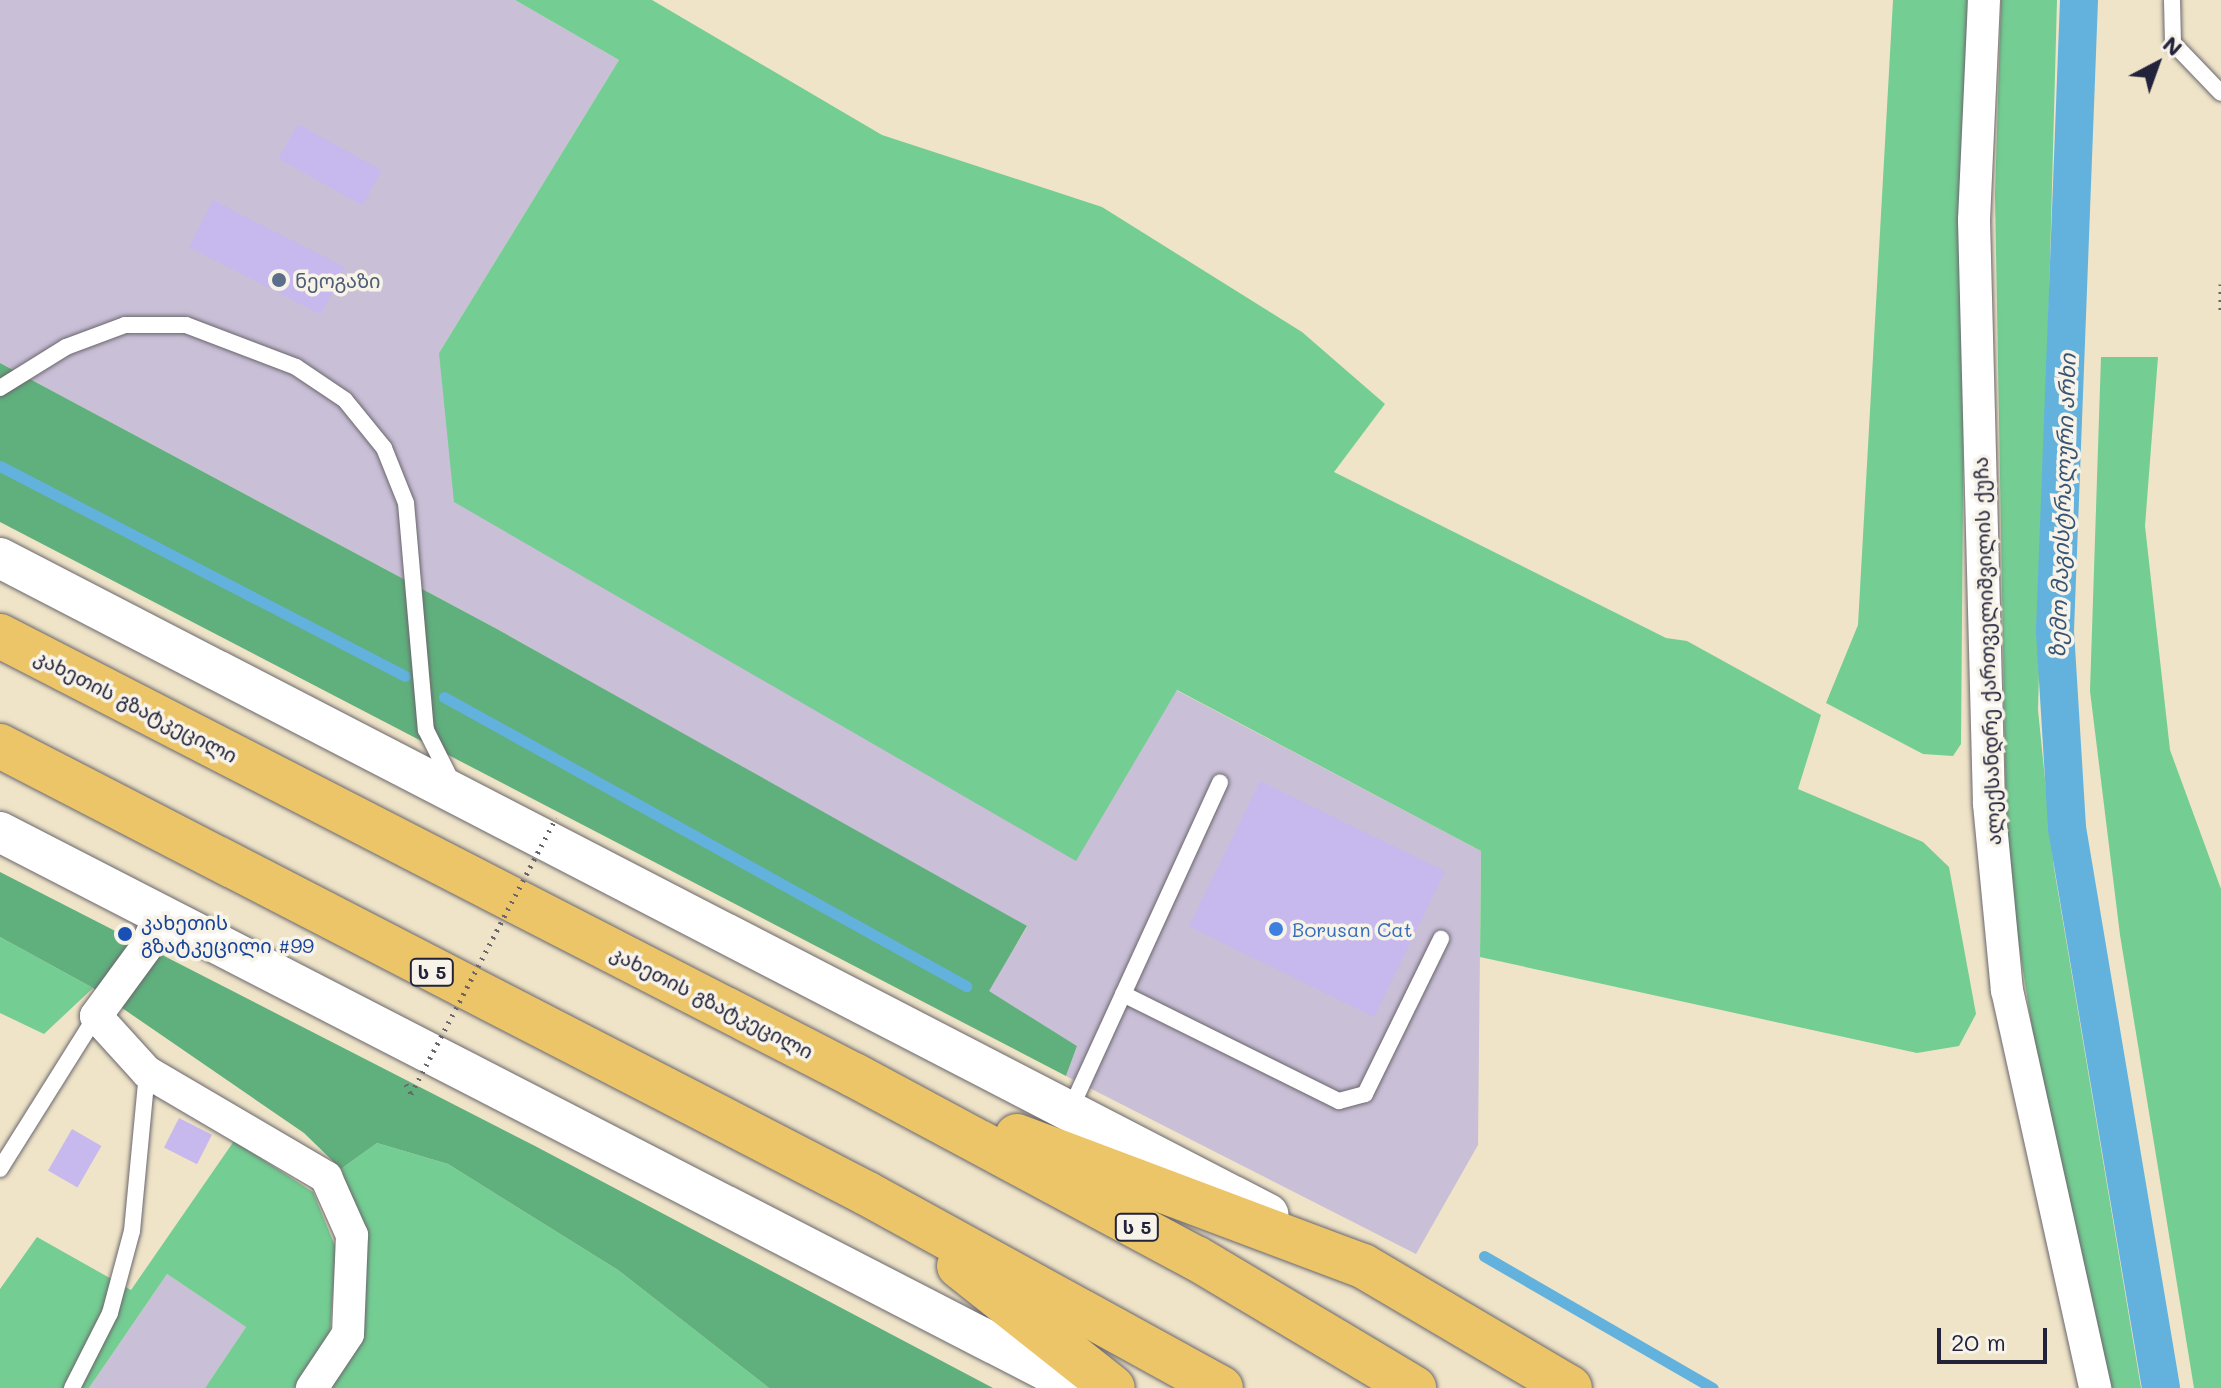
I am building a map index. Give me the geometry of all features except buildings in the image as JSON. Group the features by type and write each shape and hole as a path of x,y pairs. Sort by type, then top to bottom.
{"highway":[{"name":"კახეთის გზატკეცილი","path":"0,636 854,1075 1196,1258 1414,1388"},
{"name":"ს 5","path":"0,746 866,1193 1221,1388"},
{"path":"854,1075 1363,1266 1570,1388"},
{"path":"866,1193 1113,1388"}],"street":[{"name":"ალექსანდრე ქართველიშვილის ქუჩა","path":"1984,0 1974,220 1989,804 2007,990 2095,1388"},
{"path":"0,558 1071,1108 1363,1266"},
{"path":"0,832 1080,1388"},
{"path":"160,915 145,949 96,1016 147,1072 326,1177 352,1235 348,1334 312,1388"}],"lane":[{"path":"2172,0 2173,43 2221,93"},
{"path":"0,388 66,347 125,325 186,325 296,367 345,400 384,448 406,503 426,730 458,794"},
{"path":"1071,1108 1220,782"},
{"path":"1123,994 1339,1101 1365,1094 1441,939"},
{"path":"0,1169 96,1016"},
{"path":"72,1388 110,1313 132,1231 147,1072"},
{"path":"0,1141 21,1139"}],"path":[{"path":"2221,284 2221,310"},
{"path":"407,1082 403,1090 411,1094 556,818"}],"shaded area":[{"path":"0,0 515,0 619,60 439,353 1076,860 1176,690 1481,851 1478,1145 1416,1254 1066,1076 1077,1046 988,991 1027,927 497,629 0,363"},
{"path":"167,1274 246,1327 205,1388 89,1388"}],"green space":[{"path":"515,0 652,0 882,135 1102,207 1302,332 1385,404 1334,472 1666,638 1687,641 1821,715 1798,789 1923,842 1949,867 1976,1014 1959,1046 1917,1053 1480,957 1481,851 1177,690 1076,861 454,502 439,353 619,60"},
{"path":"1893,0 1967,0 1961,744 1953,756 1923,754 1826,703 1858,625"},
{"path":"2001,0 2057,0 2038,710 2054,868 2141,1388 2107,1388 2043,1098 2007,868 1995,195"},
{"path":"2101,357 2158,357 2145,526 2170,750 2221,889 2221,1388 2194,1388 2120,935 2090,691"},
{"path":"0,363 497,629 1027,926 989,991 1077,1046 1066,1076 0,522"},
{"path":"0,872 535,1146 993,1388 769,1388 618,1270 448,1164 377,1143 341,1169 304,1133 93,988 0,937"},
{"path":"0,937 93,988 44,1034 0,1013"},
{"path":"234,1141 313,1192 336,1248 330,1334 294,1388 205,1388 246,1327 167,1274 89,1388 0,1388 0,1289 37,1237 131,1290"},
{"path":"377,1143 448,1164 618,1270 769,1388 330,1388 363,1231 341,1169"}],"waterway":[{"name":"ზემო მაგისტრალური არხი","path":"2079,0 2055,631 2067,828 2161,1388"},
{"path":"0,466 405,676"},
{"path":"444,697 966,986"},
{"path":"1484,1256 1713,1388"}],"place":[{"name":"ნეოგაზი","path":"279,280"},
{"name":"Borusan Cat","path":"1276,929"},
{"name":"კახეთის გზატკეცილი #99","path":"125,934"}]}
